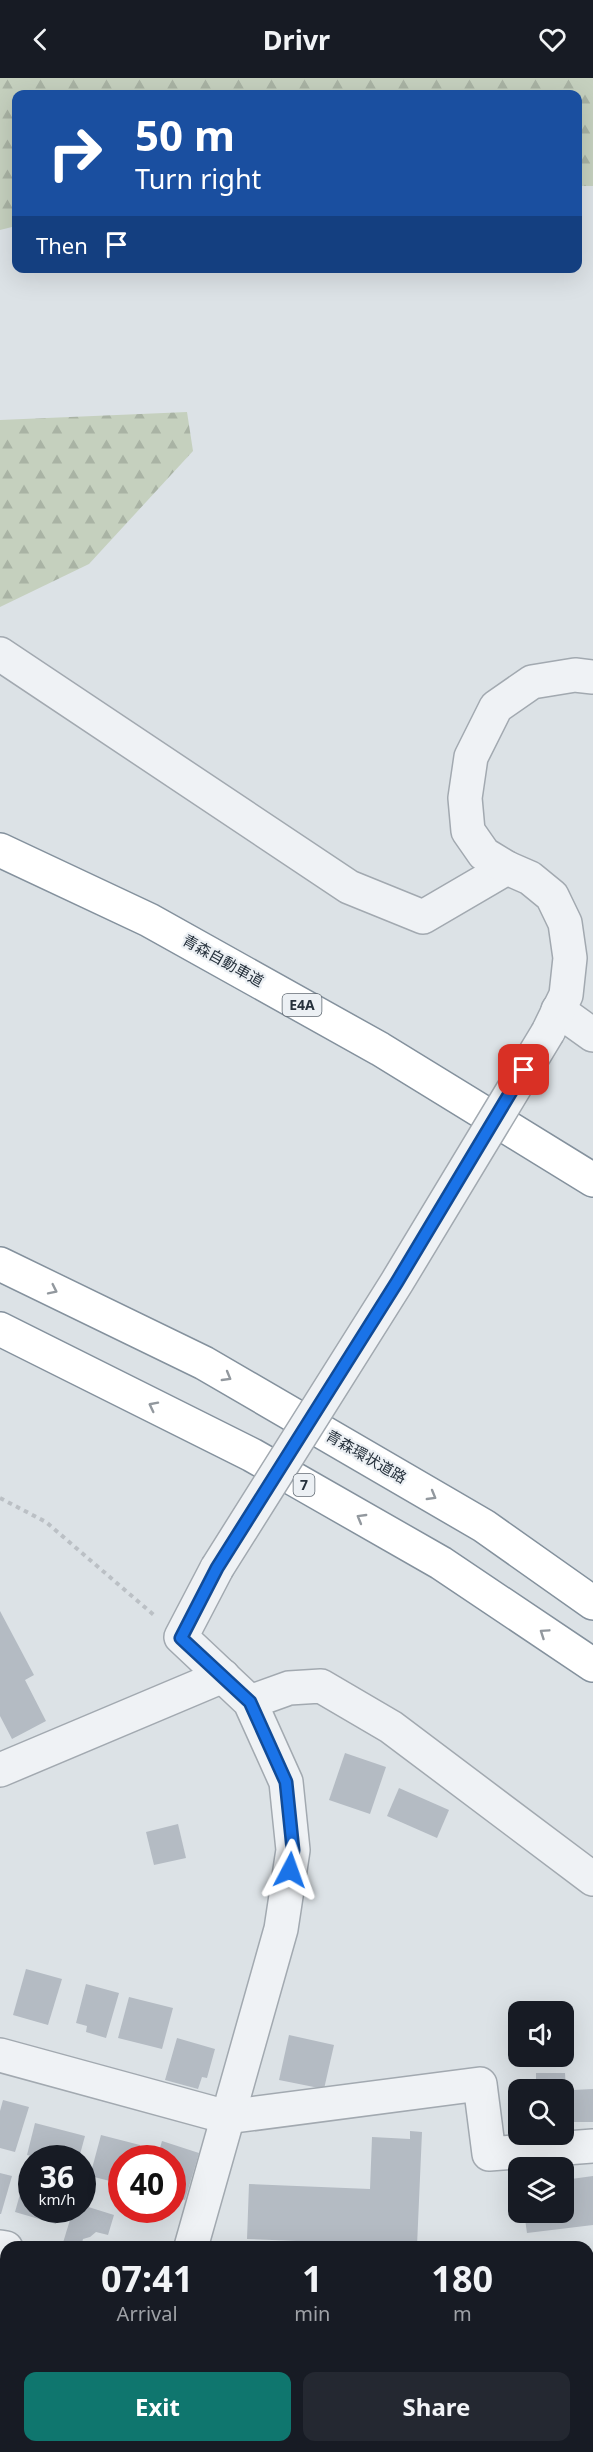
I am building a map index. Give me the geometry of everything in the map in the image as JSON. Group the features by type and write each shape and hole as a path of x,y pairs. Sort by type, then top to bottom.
{"highway":[{"name":"青森自動車道","path":"0,850 169,931 380,1049 593,1180"},
{"name":"青森環状道路","path":"0,1264 204,1363 484,1526 593,1603"},
{"name":"7","path":"0,1329 252,1455 441,1563 593,1665"}],"street":[{"path":"0,654 349,887 423,917 507,868"},
{"path":"194,2241 281,1929 293,1850 286,1782 250,1702 181,1638 217,1568 397,1282 553,1021 566,995 570,958 565,923 552,896 530,878 484,854 468,831 465,798 471,757 496,707 532,682 575,675 593,677"},
{"path":"553,1021 593,1035"},
{"path":"0,1770 223,1677"},
{"path":"250,1702 289,1688 321,1686 391,1727 593,1879"},
{"path":"0,2055 227,2118 480,2084 489,2154 593,2146"}],"path":[{"path":"0,1498 46,1522 181,1638"}],"green space":[{"path":"0,78 593,78 593,186 582,186 582,90 12,90 12,227 0,230"},
{"path":"187,412 193,451 89,564 0,607 0,420"}],"building":[{"path":"0,1611 34,1675 25,1680 46,1721 12,1739 0,1716"},
{"path":"345,1753 386,1767 370,1814 329,1800"},
{"path":"399,1788 449,1810 437,1838 387,1816"},
{"path":"178,1824 186,1858 154,1865 146,1832"},
{"path":"26,1969 62,1979 48,2025 13,2015"},
{"path":"86,1984 119,1993 106,2038 86,2032 87,2026 76,2023"},
{"path":"129,1997 173,2008 162,2049 118,2038"},
{"path":"289,2035 334,2045 324,2089 279,2080"},
{"path":"177,2038 215,2049 207,2078 202,2077 198,2089 165,2080"},
{"path":"536,2073 565,2073 565,2079 536,2079"},
{"path":"593,2089 593,2122 574,2122 574,2090"},
{"path":"3,2100 29,2107 15,2152 0,2148 0,2111"},
{"path":"35,2123 85,2136 83,2145 30,2145"},
{"path":"410,2131 422,2132 417,2241 247,2239 249,2184 370,2189 372,2137 410,2139"},
{"path":"101,2135 140,2145 108,2145 108,2180 96,2178 96,2154"},
{"path":"162,2141 174,2145 161,2145"},
{"path":"186,2149 199,2153 186,2197"},
{"path":"0,2173 12,2176 1,2214 0,2214"},
{"path":"593,2176 593,2225 527,2233 526,2223 574,2223 574,2179"},
{"path":"96,2209 108,2213 108,2223 112,2223 108,2235 96,2232 82,2241 64,2241 69,2223 96,2223"}],"route":[{"path":"290,1870 293,1850 286,1782 250,1702 181,1638 217,1568 397,1282 524,1070"}]}
